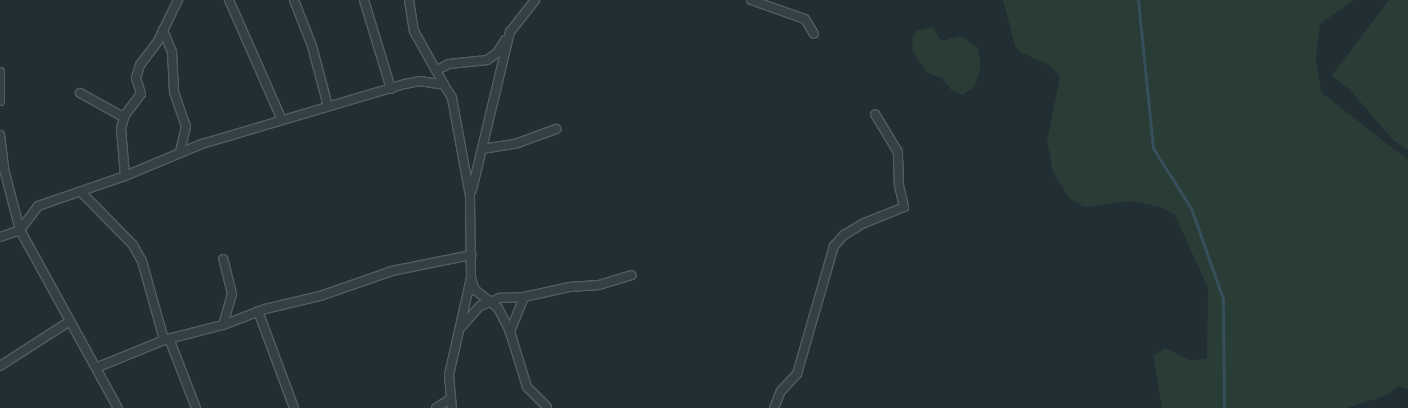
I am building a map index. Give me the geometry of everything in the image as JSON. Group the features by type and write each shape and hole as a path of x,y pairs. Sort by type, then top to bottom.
{"street":[{"path":"125,176 122,128 125,115 141,94 136,78 140,65 163,30 178,0"},
{"path":"229,0 282,120"},
{"path":"294,0 312,46 328,106"},
{"path":"364,0 391,89"},
{"path":"409,0 414,31 452,98 470,196 471,278 462,327 449,375 452,408"},
{"path":"437,70 449,64 488,60 497,53 510,32 535,0"},
{"path":"751,0 805,19 814,34"},
{"path":"163,30 172,52 174,92 186,126 180,152"},
{"path":"470,196 510,32"},
{"path":"0,72 0,101"},
{"path":"0,237 20,230 38,206 125,176 180,152 328,106 420,81 444,85"},
{"path":"80,94 120,115 125,115"},
{"path":"774,408 781,391 797,374 834,246 844,235 862,224 904,207 899,185 898,152 875,114"},
{"path":"482,149 515,144 556,129"},
{"path":"0,135 4,169 20,230 70,321 98,367 118,408"},
{"path":"81,192 133,245 142,261 167,341 196,408"},
{"path":"98,367 167,341 223,325 258,311 320,296 392,271 471,255"},
{"path":"223,259 232,294 223,325"},
{"path":"462,327 480,306 500,298 524,298 569,286 599,285 632,275"},
{"path":"471,278 475,290 498,308 510,332 526,387 546,407"},
{"path":"510,332 524,298"},
{"path":"258,311 294,408"},
{"path":"0,366 70,321"},
{"path":"436,408 450,399"}],"green space":[{"path":"1003,0 1354,0 1320,24 1316,57 1321,92 1408,160 1408,389 1399,386 1385,396 1347,408 1162,408 1153,356 1165,348 1192,361 1207,358 1208,288 1175,215 1161,207 1130,201 1084,207 1069,198 1053,172 1047,140 1060,77 1049,65 1020,52 1015,46"},
{"path":"1389,0 1408,0 1408,150 1393,140 1350,90 1331,76"},
{"path":"932,27 942,41 961,36 978,48 981,67 975,86 963,95 952,91 942,78 927,73 913,52 912,39 916,31"}],"waterway":[{"path":"1138,0 1153,148 1191,208 1223,299 1224,408"}]}
